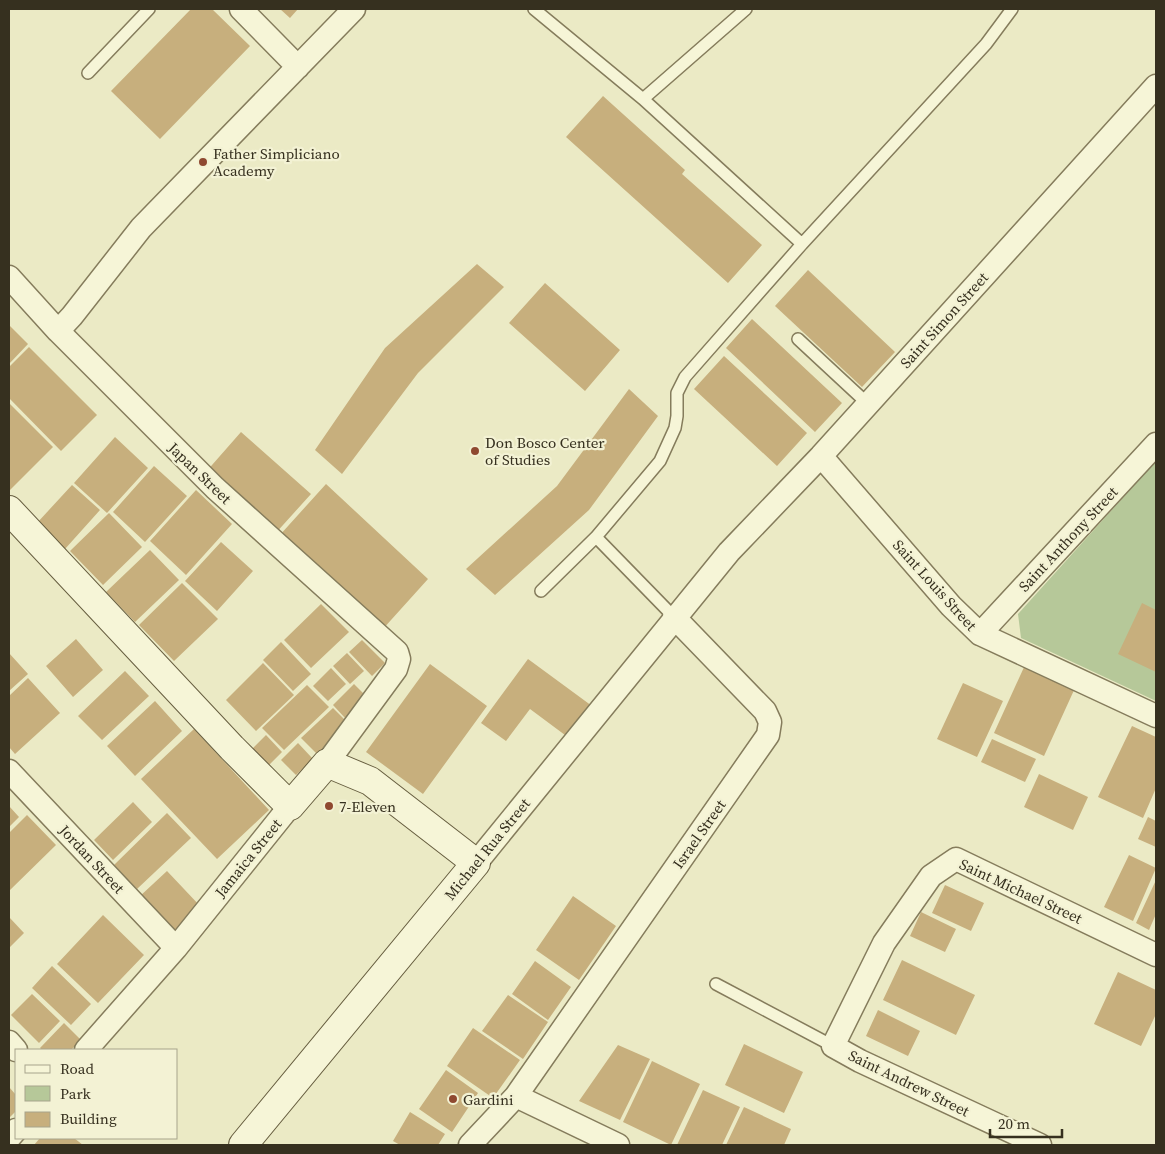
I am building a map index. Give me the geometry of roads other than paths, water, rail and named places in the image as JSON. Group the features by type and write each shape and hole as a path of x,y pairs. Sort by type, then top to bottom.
{"main road":[{"path":"9,510 232,748 290,806"},
{"path":"327,763 370,781 476,863"},
{"name":"Jamaica Street","path":"290,806 327,763"},
{"name":"Michael Rua Street","path":"243,1145 476,863"}],"street":[{"path":"241,9 298,67"},
{"path":"58,331 72,316 140,228 354,9"},
{"name":"Saint Simon Street","path":"729,552 821,456 1156,86"},
{"name":"Japan Street","path":"9,278 58,331 215,488 397,652 399,659"},
{"name":"Saint Anthony Street","path":"980,634 1156,444"},
{"name":"Saint Louis Street","path":"821,456 951,606 980,634 1156,716"},
{"name":"Michael Rua Street","path":"476,863 674,617 729,552"},
{"name":"Israel Street","path":"470,1145 516,1096 768,734 770,722 765,711 674,617"},
{"name":"Jamaica Street","path":"327,763 396,669 399,659"},
{"name":"Jordan Street","path":"9,771 176,948"},
{"name":"Jamaica Street","path":"87,1049 176,948 290,806"},
{"name":"Saint Michael Street","path":"833,1046 884,943 932,876 956,859 1156,955"},
{"name":"Saint Andrew Street","path":"833,1046 860,1061 1040,1145"},
{"path":"516,1096 618,1145"}],"lane":[{"path":"88,73 149,9"},
{"path":"534,9 643,99 802,244"},
{"path":"643,99 746,9"},
{"path":"541,590 596,537 660,461 675,428 677,393 685,377 802,244 986,44 1012,9"},
{"path":"798,339 868,404"},
{"name":"Israel Street","path":"596,537 674,617"},
{"path":"716,984 833,1046"}],"place":[{"name":"Father Simpliciano Academy","path":"203,162"},
{"name":"Don Bosco Center of Studies","path":"475,451"},
{"name":"7-Eleven","path":"329,806"},
{"name":"Gardini","path":"453,1099"}]}
